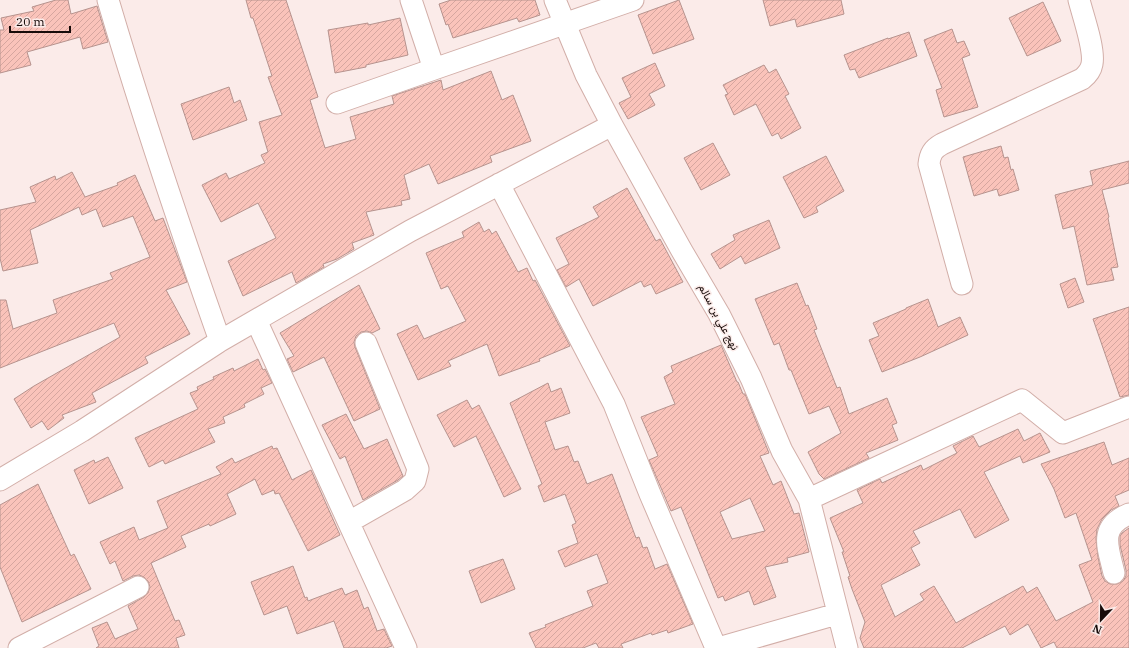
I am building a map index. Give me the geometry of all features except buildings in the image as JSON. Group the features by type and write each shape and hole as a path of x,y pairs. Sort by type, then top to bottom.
{"street":[{"path":"108,0 135,92 184,239 220,340"},
{"path":"411,0 434,69"},
{"name":"نهج علي بن سالم","path":"555,0 586,75 682,251 719,314 751,378 782,451 809,499 837,614 847,648"},
{"path":"337,103 633,0"},
{"path":"962,284 928,164 931,153 934,148 1082,79 1088,74 1092,64 1093,53 1079,0"},
{"path":"0,480 82,431 220,340 410,231 612,124"},
{"path":"499,184 614,404 650,494 717,648 837,614"},
{"path":"256,320 406,648"},
{"path":"349,522 405,490 415,481 418,469 366,343"},
{"path":"809,499 1022,400 1063,433 1129,407"},
{"path":"1114,573 1107,542 1108,532 1112,524 1129,514"},
{"path":"19,648 138,587"}]}
